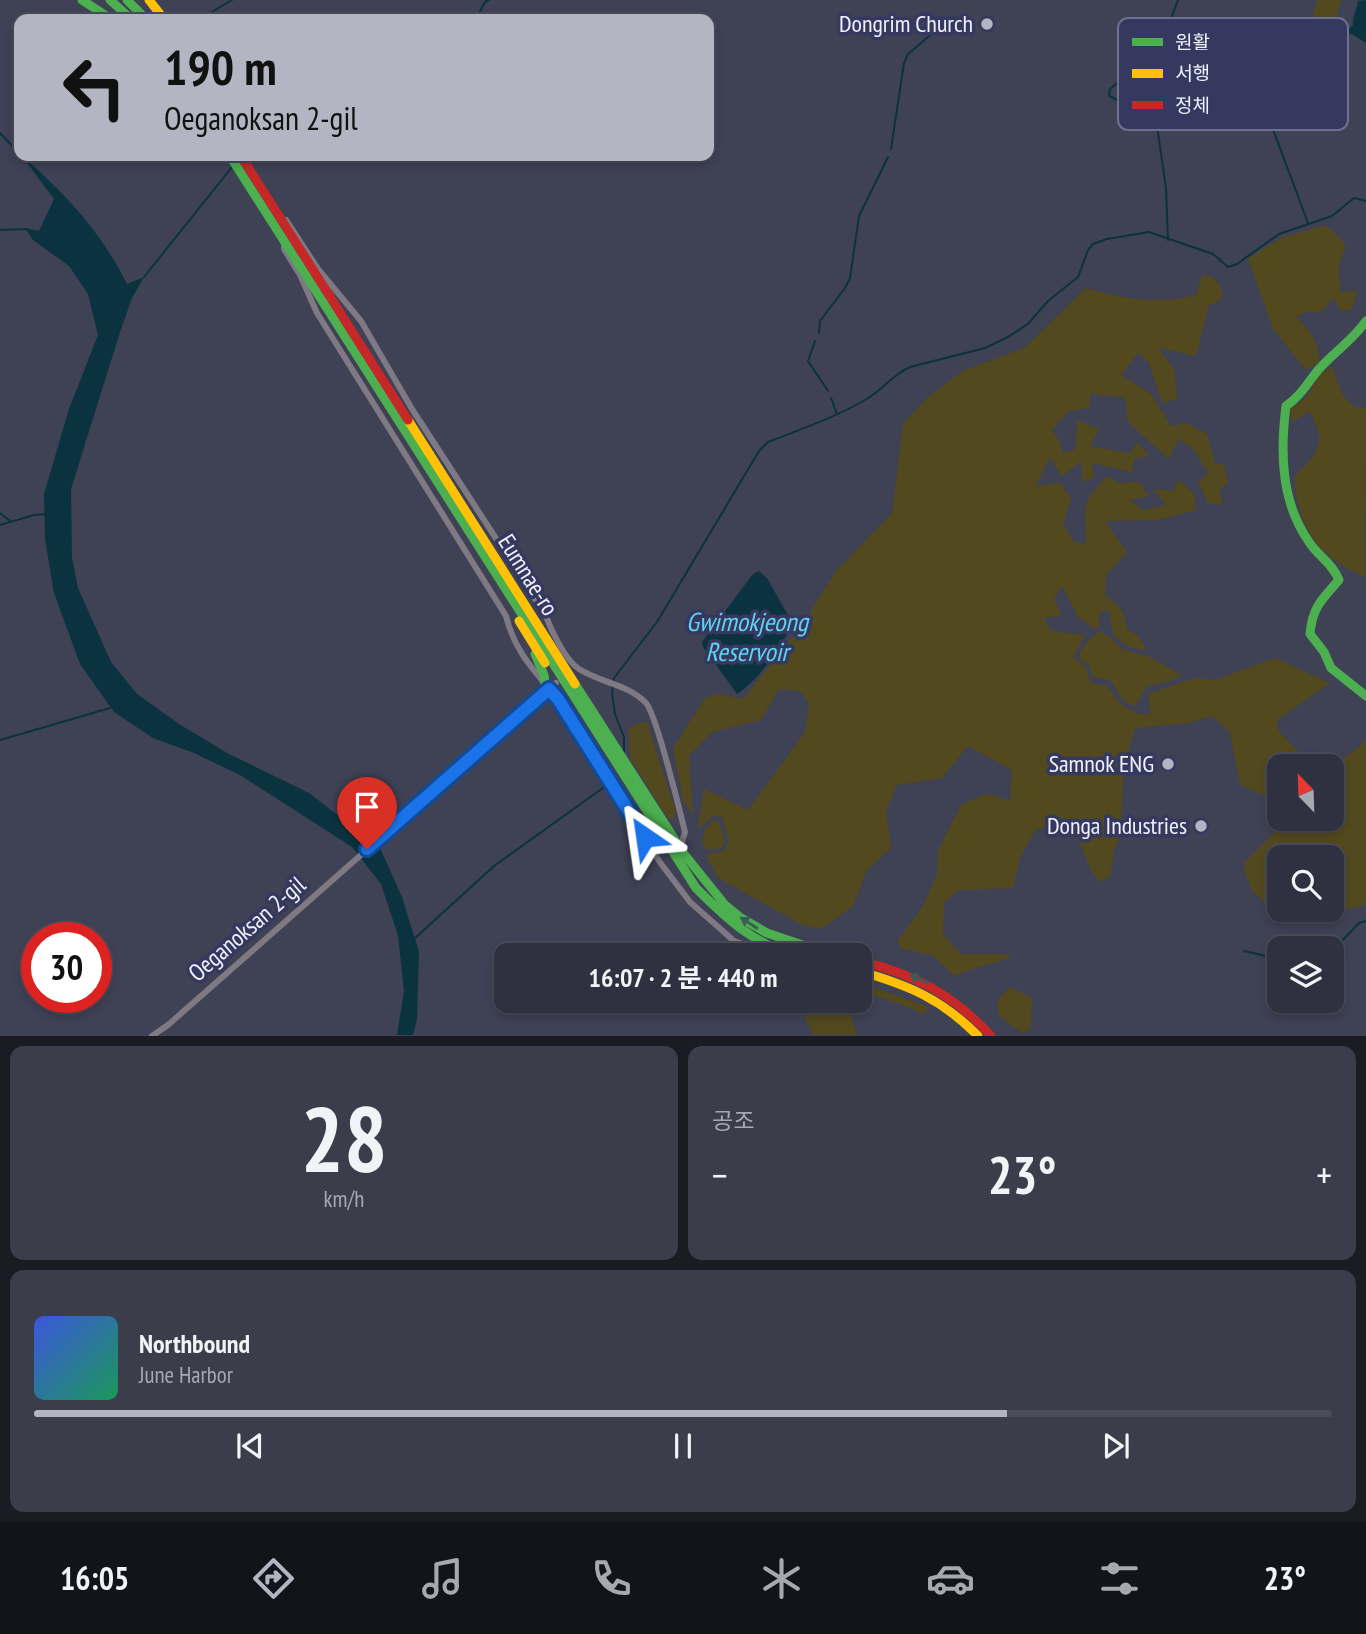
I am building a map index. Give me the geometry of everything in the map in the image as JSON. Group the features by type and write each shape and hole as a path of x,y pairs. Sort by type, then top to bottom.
{"street":[{"path":"82,0 103,14"},
{"path":"110,0 125,14"},
{"path":"127,0 141,14"},
{"path":"149,0 160,14"},
{"name":"Eumnae-ro","path":"241,161 274,206 501,569 674,847 696,888 742,933 764,943"},
{"name":"Eumnae-ro","path":"241,161 284,240 515,606 560,683 674,847 730,910 743,920 794,943"},
{"path":"274,206 293,229 318,269 361,321 412,409 545,614 552,632 576,670 620,686 648,704 685,832 684,838 674,847"},
{"path":"284,240 284,249 307,288 317,313 506,616 521,652 558,699 659,861 690,902 734,940 742,943"},
{"path":"1366,321 1355,338 1321,366 1300,398 1286,406 1281,462 1292,506 1303,534 1314,551 1337,571 1339,580 1317,605 1311,618 1310,634 1324,652 1331,668 1366,696"},
{"path":"515,606 517,617 531,642 560,683"},
{"path":"531,642 547,687"},
{"name":"Oeganoksan 2-gil","path":"152,1035 168,1025 547,687 560,683"},
{"path":"872,964 901,971 939,988 973,1015 992,1035"},
{"path":"872,975 898,982 939,1000 978,1035"}],"shaded area":[{"path":"1317,0 1341,0 1334,18 1313,16"},
{"path":"1326,225 1346,245 1339,264 1340,292 1357,291 1352,309 1341,312 1334,298 1320,313 1307,311 1296,317 1309,332 1317,348 1319,362 1306,370 1273,329 1248,258 1283,237"},
{"path":"1202,275 1216,280 1223,294 1219,301 1209,305 1196,356 1158,348 1174,369 1177,399 1162,403 1149,363 1138,353 1121,375 1151,394 1171,426 1186,423 1207,434 1215,463 1224,465 1228,483 1219,490 1223,505 1208,503 1198,482 1208,474 1194,450 1179,439 1168,459 1128,422 1125,398 1090,394 1090,408 1069,411 1052,430 1063,453 1076,449 1077,420 1099,429 1090,446 1129,453 1138,443 1150,455 1134,459 1132,472 1092,463 1094,478 1083,482 1080,461 1062,477 1050,457 1036,486 1061,483 1071,499 1063,524 1073,541 1086,544 1088,499 1108,476 1119,483 1139,482 1149,496 1129,500 1144,510 1166,505 1153,489 1173,491 1178,479 1195,495 1196,510 1157,520 1105,521 1127,552 1106,575 1105,595 1120,609 1127,629 1138,636 1146,648 1143,650 1129,647 1114,636 1108,610 1100,611 1099,627 1093,628 1078,617 1062,586 1054,599 1062,615 1044,618 1051,631 1085,635 1073,657 1085,666 1091,683 1108,686 1120,702 1137,713 1150,714 1148,694 1194,678 1215,680 1275,658 1330,683 1277,720 1278,730 1300,754 1267,754 1267,799 1264,795 1240,785 1230,733 1212,716 1189,723 1135,728 1124,766 1120,838 1115,847 1110,877 1100,882 1094,875 1076,836 1064,823 1035,830 1019,860 1013,888 959,890 944,903 943,933 960,954 1010,954 1009,958 955,976 932,955 902,949 897,941 921,909 937,875 938,850 961,805 985,794 1010,800 1012,770 968,746 942,778 897,785 886,811 891,848 867,870 853,906 821,929 802,925 718,878 706,856 724,850 729,842 722,817 712,816 700,828 698,825 704,789 748,810 805,732 809,704 800,691 779,689 761,720 712,732 689,756 693,815 683,800 673,748 705,698 718,694 743,699 802,625 836,571 892,513 903,424 927,398 962,371 1024,348 1086,288 1141,299 1196,295"},
{"path":"1332,367 1342,394 1354,407 1366,408 1365,577 1335,560 1313,539 1300,512 1296,495 1294,477 1314,454 1319,440 1309,411 1292,422 1290,408 1304,400 1321,373"},
{"path":"1099,631 1122,649 1150,657 1181,675 1171,681 1146,687 1136,706 1127,702 1120,696 1111,680 1093,677 1089,665 1079,658 1084,646"},
{"path":"647,722 676,813 673,820 667,817 630,758 629,728"},
{"path":"1366,741 1366,905 1344,910 1344,845 1267,845 1267,905 1252,891 1244,870 1245,862 1275,831 1344,831 1344,758"},
{"path":"714,820 719,822 725,841 721,848 707,850 702,843 703,836"},
{"path":"872,987 926,1006 928,1012 923,1014 872,994"},
{"path":"1011,987 1032,998 1031,1028 1024,1033 1008,1024 997,1007 998,1001"},
{"path":"805,1013 850,1013 857,1035 814,1035 805,1019"}],"water":[{"path":"1366,0 1366,43 1348,32 1353,25 1358,1"},
{"path":"26,161 53,184 81,214 106,247 127,284 144,277 132,298 120,332 71,489 72,558 78,588 111,662 137,694 179,724 229,754 309,793 380,848 402,897 419,952 417,1019 413,1035 397,1035 404,991 398,935 381,884 352,847 240,775 194,753 153,738 114,712 80,664 54,593 45,539 44,494 69,409 98,335 88,294 69,266 33,240 25,228 39,231 54,199"},
{"name":"Gwimokjeong Reservoir","path":"759,571 767,578 793,624 762,671 737,694 702,642 753,574"}],"waterway":[{"path":"208,14 232,0"},
{"path":"479,14 489,0"},
{"path":"1171,18 1178,0"},
{"path":"891,149 904,63 908,54 935,31"},
{"path":"1118,82 1110,89 1109,96 1118,100"},
{"path":"1158,130 1166,188 1168,240"},
{"path":"1273,130 1308,223"},
{"path":"0,133 14,148"},
{"path":"819,333 820,321 850,278 859,216 888,157"},
{"path":"144,277 232,167"},
{"path":"624,752 624,737 615,714 612,693 614,678 657,622 759,451 768,442 854,406 910,367 985,348 1008,337 1028,324 1048,301 1078,277 1093,244 1149,232 1213,254 1228,267 1237,264 1279,234 1332,216 1354,198 1366,201"},
{"path":"0,230 27,229"},
{"path":"815,341 808,361 828,391"},
{"path":"831,398 837,414"},
{"path":"0,513 10,521"},
{"path":"0,525 46,514"},
{"path":"0,740 110,708"},
{"path":"414,939 494,866 607,785"},
{"path":"1344,939 1359,923 1366,921"},
{"path":"1244,951 1267,956"}],"traffic: fast":[{"path":"82,0 103,14"},
{"path":"110,0 125,14"},
{"path":"127,0 141,14"},
{"path":"233,161 696,888 742,930 764,943"},
{"path":"1366,321 1286,406 1283,441 1285,477 1293,510 1309,542 1333,569 1339,580 1316,610 1310,634 1324,652 1331,668 1366,696"},
{"path":"535,654 544,675 545,685"},
{"path":"575,684 684,854 725,905 767,933 797,943"}],"traffic: slow":[{"path":"149,0 160,14"},
{"path":"408,420 575,684"},
{"path":"519,621 545,663"},
{"path":"872,975 909,988 937,1003 978,1036"}],"traffic: jam":[{"path":"244,161 408,420"},
{"path":"872,964 914,979 947,997 991,1036"}],"place":[{"name":"Dongrim Church","path":"987,24"},
{"name":"Samnok ENG","path":"1168,764"},
{"name":"Donga Industries","path":"1201,826"}],"route":[{"path":"367,849 549,689 558,699 645,837"}]}
